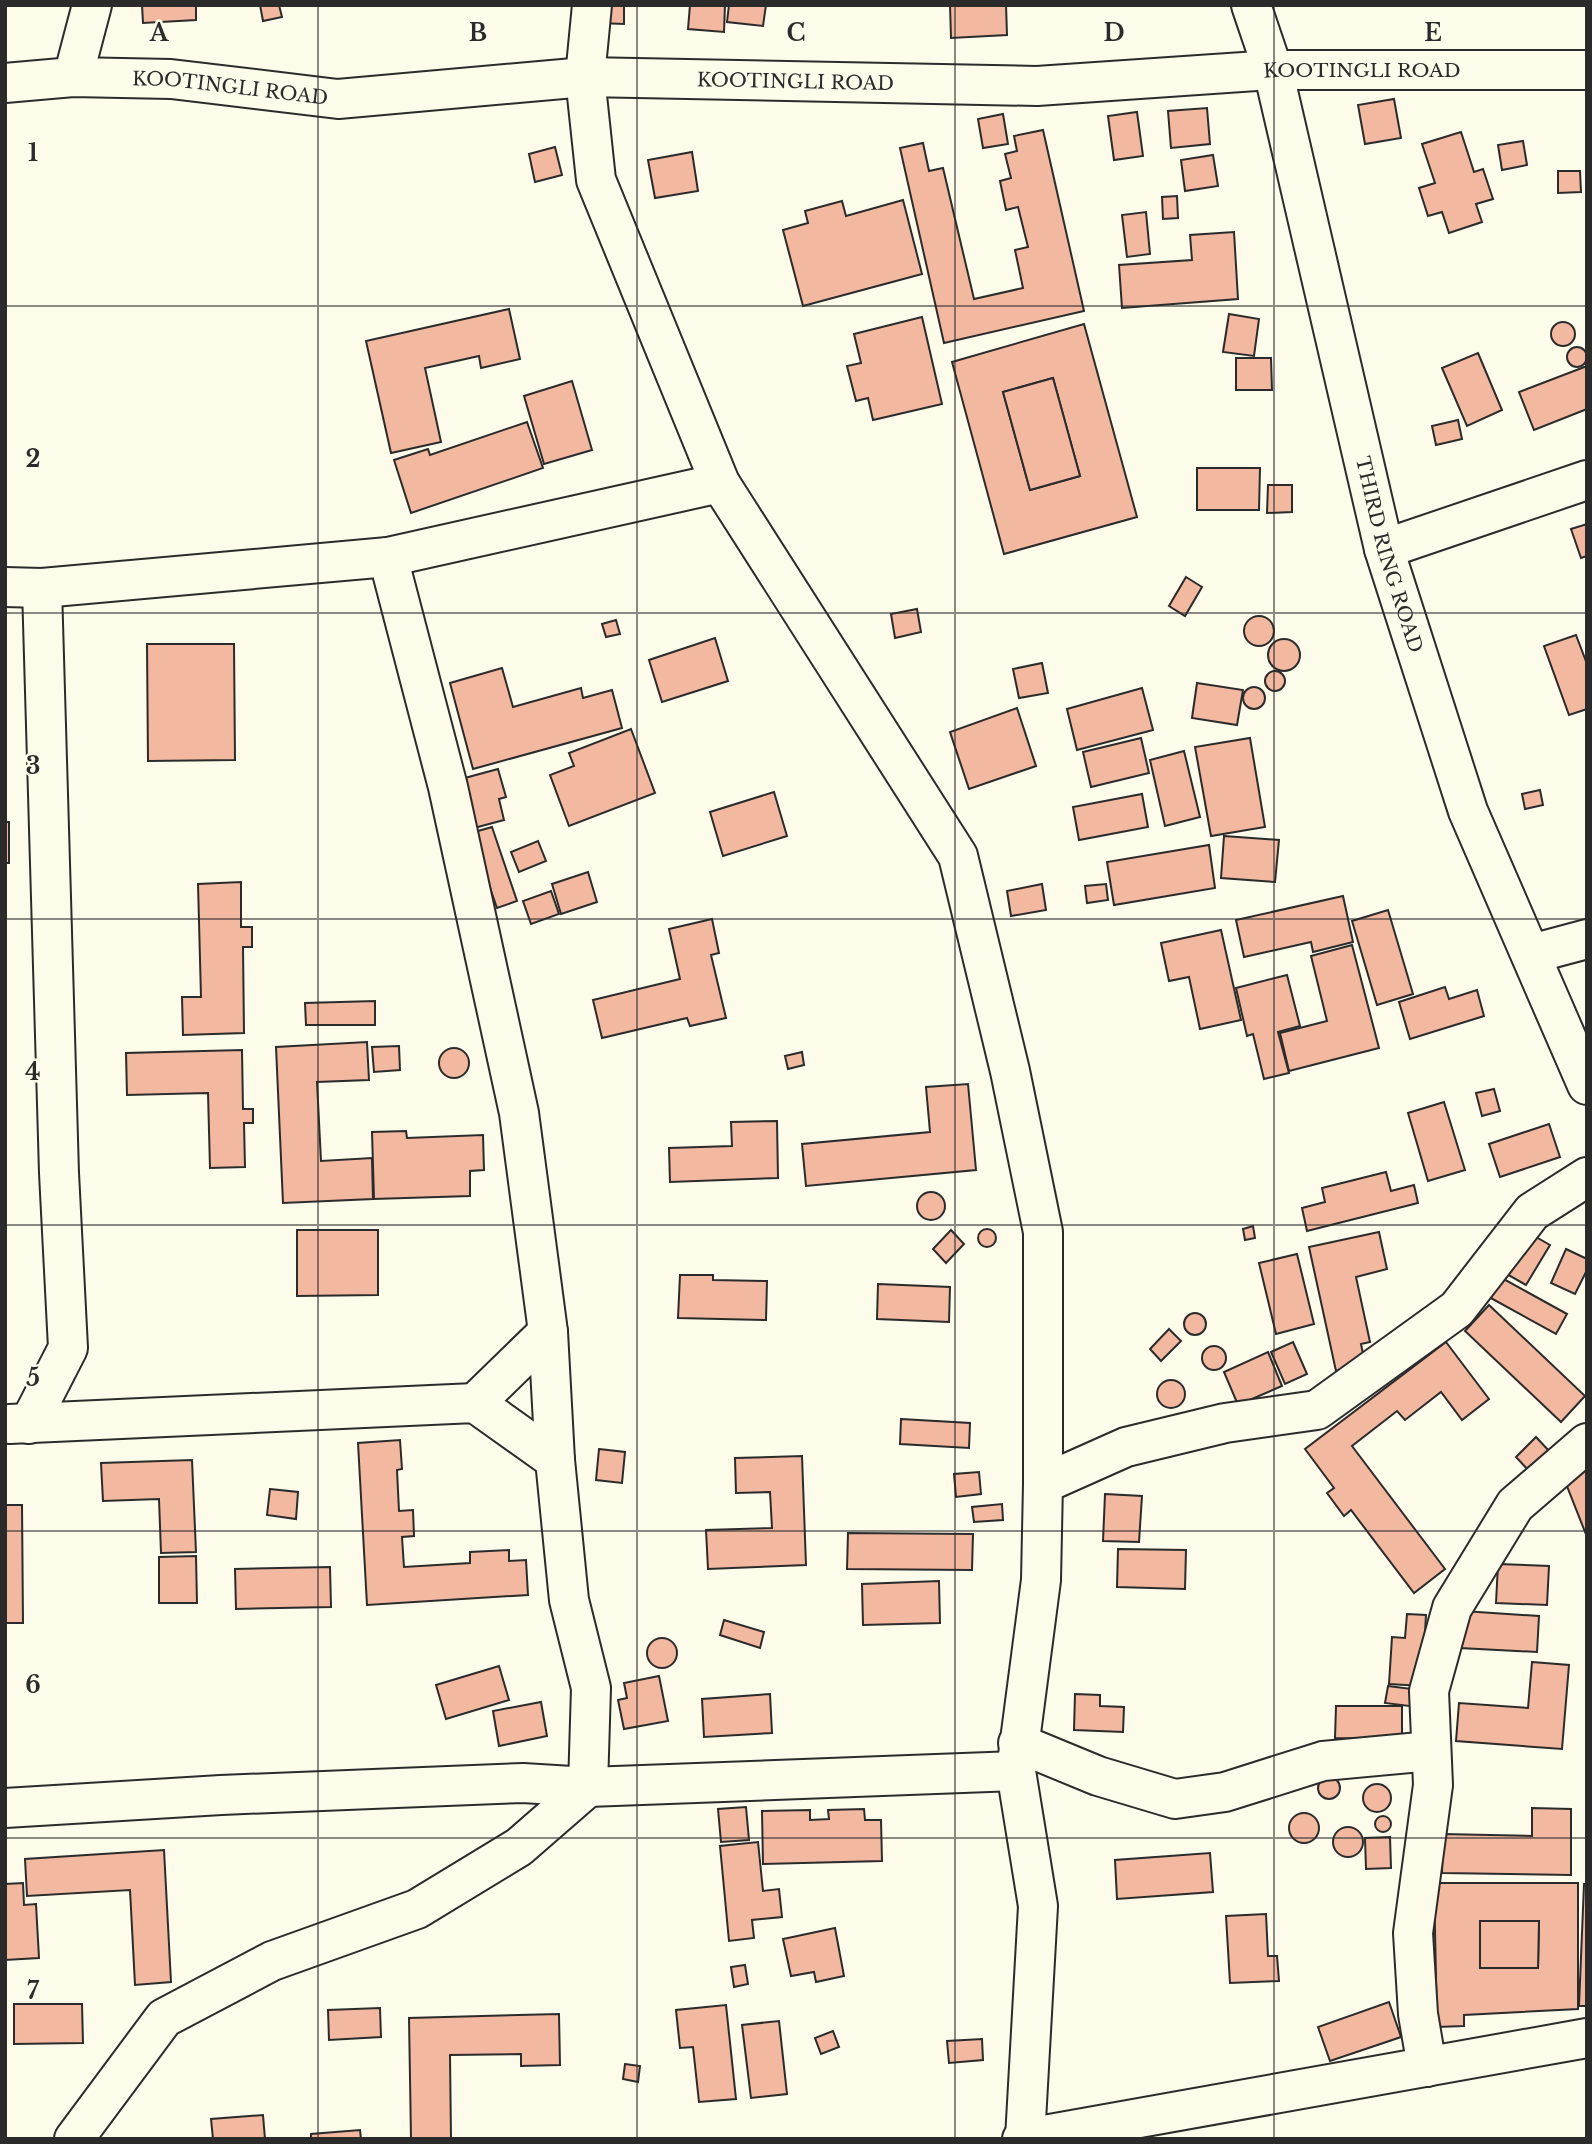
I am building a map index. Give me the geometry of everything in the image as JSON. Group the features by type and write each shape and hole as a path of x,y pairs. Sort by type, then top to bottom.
{"street":[{"path":"72,77 92,5"},
{"path":"592,5 585,77 596,180 720,482 958,856 1010,1071 1043,1232 1044,1484 1041,1580 1017,1757 1038,1906 1024,2138 1587,2038"},
{"name":"THIRD RING ROAD","path":"1251,5 1273,70 1384,549 1468,811 1587,1085"},
{"name":"KOOTINGLI ROAD","path":"5,83 72,77 171,79 338,99 585,77 1037,86 1273,70 1587,71"},
{"path":"1384,549 1587,480"},
{"path":"17,1424 68,1348 23,587 388,557 720,482"},
{"path":"74,2139 163,2018 272,1961 417,1909 519,1847 588,1787 591,1688 569,1600 555,1460 548,1332 519,1113 448,787 388,557"},
{"path":"1531,954 1587,939"},
{"path":"1044,1484 1126,1447 1225,1423 1317,1410 1457,1309 1532,1212 1587,1177"},
{"path":"475,1403 548,1332"},
{"path":"17,1424 475,1403 555,1460"},
{"path":"1427,2067 1418,2014 1413,1933 1433,1785 1429,1691 1452,1608 1515,1505 1587,1443"},
{"path":"5,1808 220,1795 523,1783 588,1787 1017,1757 1175,1798 1225,1792 1323,1761 1431,1751"}],"building":[{"path":"142,5 196,5 196,20 143,23"},
{"path":"260,5 279,5 282,17 263,21"},
{"path":"599,5 624,5 624,24 599,23"},
{"path":"690,5 725,5 724,32 688,29"},
{"path":"729,5 766,5 763,26 727,22"},
{"path":"950,5 1006,5 1007,35 951,38"},
{"path":"1394,99 1401,138 1365,144 1358,105"},
{"path":"1207,108 1210,144 1171,148 1168,111"},
{"path":"1137,112 1143,156 1114,160 1108,116"},
{"path":"1003,114 1008,144 983,148 978,119"},
{"path":"1043,130 1084,311 944,343 900,148 923,143 929,171 943,168 974,299 1023,288 1015,250 1028,247 1018,207 1006,210 1000,181 1011,178 1005,154 1017,151 1014,136"},
{"path":"1461,132 1474,172 1483,169 1493,199 1476,204 1482,222 1449,233 1442,212 1428,216 1419,188 1435,183 1422,144"},
{"path":"1523,141 1527,165 1502,170 1498,145"},
{"path":"555,147 562,175 535,182 529,154"},
{"path":"692,152 698,191 655,198 648,160"},
{"path":"1213,155 1218,186 1185,191 1181,160"},
{"path":"1558,171 1580,171 1581,192 1558,193"},
{"path":"1177,196 1178,218 1163,219 1162,197"},
{"path":"903,200 922,274 803,306 783,230 808,223 805,211 842,201 846,216"},
{"path":"1146,212 1150,254 1127,257 1122,215"},
{"path":"1234,232 1238,299 1122,308 1119,265 1192,260 1190,235"},
{"path":"509,309 520,359 481,368 479,356 425,368 441,442 391,453 366,341"},
{"path":"1229,314 1259,319 1254,356 1223,352"},
{"path":"922,317 942,404 873,420 868,398 856,401 847,366 861,363 854,334"},
{"path":"1563,322 1574,329 1575,334 1568,345 1563,346 1552,339 1551,334 1558,323"},
{"path":"1084,324 1137,517 1004,554 952,362","holes":["1053,378 1080,476 1030,490 1003,392"]},
{"path":"1577,347 1584,350 1587,357 1584,364 1577,367 1570,364 1567,357 1570,350"},
{"path":"1478,353 1502,410 1467,426 1442,368"},
{"path":"1236,358 1271,358 1272,390 1236,390"},
{"path":"1587,366 1587,409 1534,430 1519,392"},
{"path":"1053,378 1080,476 1030,490 1003,392"},
{"path":"572,381 592,450 544,464 524,396"},
{"path":"1458,420 1462,439 1436,445 1432,426"},
{"path":"527,422 543,468 411,513 394,460 428,449 430,455"},
{"path":"1197,468 1260,468 1259,510 1197,510"},
{"path":"1268,485 1292,485 1292,512 1267,513"},
{"path":"1587,524 1587,556 1581,558 1571,529"},
{"path":"1186,577 1202,587 1185,616 1169,606"},
{"path":"917,609 921,632 895,638 891,614"},
{"path":"1259,616 1269,621 1274,631 1269,641 1259,646 1249,641 1244,631 1249,621"},
{"path":"616,620 620,634 606,637 602,624"},
{"path":"1576,635 1587,664 1587,709 1569,715 1544,646"},
{"path":"715,638 728,681 662,702 649,660"},
{"path":"1284,639 1295,644 1300,655 1295,666 1284,671 1273,666 1268,655 1273,644"},
{"path":"147,644 234,644 235,760 148,761"},
{"path":"1042,663 1048,693 1019,698 1013,669"},
{"path":"502,668 513,707 581,688 583,698 612,690 622,728 473,769 450,683"},
{"path":"1275,671 1282,674 1285,681 1282,688 1275,691 1268,688 1265,681 1268,674"},
{"path":"1197,683 1243,690 1237,725 1192,718"},
{"path":"1250,687 1258,687 1265,694 1265,702 1258,709 1250,709 1243,702 1243,694"},
{"path":"1142,688 1153,730 1077,750 1067,709"},
{"path":"1017,708 1036,766 969,789 950,732"},
{"path":"631,729 655,793 569,826 550,775 574,766 569,753"},
{"path":"1141,738 1149,773 1091,787 1083,752"},
{"path":"1250,738 1265,827 1211,836 1195,747"},
{"path":"1184,751 1200,817 1165,826 1150,760"},
{"path":"498,769 506,797 499,799 504,820 474,828 461,779"},
{"path":"1540,790 1543,805 1525,809 1522,794"},
{"path":"774,792 787,836 723,856 710,812"},
{"path":"1142,794 1148,827 1079,840 1073,807"},
{"path":"5,822 9,822 9,863 5,863"},
{"path":"492,827 517,901 497,908 471,833"},
{"path":"1224,836 1279,840 1275,882 1221,878"},
{"path":"538,841 546,861 519,872 511,852"},
{"path":"1209,845 1215,888 1114,905 1107,862"},
{"path":"588,872 597,902 561,914 552,884"},
{"path":"241,882 241,927 252,927 252,947 243,947 244,1033 183,1035 182,997 201,997 198,884"},
{"path":"1042,884 1046,910 1011,916 1007,891"},
{"path":"1106,884 1108,900 1087,903 1085,886"},
{"path":"551,891 559,914 531,924 523,901"},
{"path":"1343,896 1353,942 1313,952 1311,942 1244,957 1236,920"},
{"path":"1388,910 1413,994 1377,1005 1352,921"},
{"path":"712,919 719,953 711,955 726,1018 690,1026 687,1018 602,1038 593,1000 680,979 669,929"},
{"path":"1221,930 1241,1020 1200,1029 1189,977 1169,981 1161,943"},
{"path":"1352,945 1379,1048 1289,1071 1280,1033 1327,1021 1311,956"},
{"path":"1287,975 1300,1026 1278,1032 1289,1073 1264,1079 1253,1034 1247,1036 1236,988"},
{"path":"1445,987 1449,999 1477,990 1484,1016 1410,1039 1399,1002"},
{"path":"375,1001 375,1025 306,1025 305,1003"},
{"path":"367,1042 369,1080 317,1082 321,1161 372,1158 373,1199 283,1203 276,1047"},
{"path":"399,1046 400,1070 374,1072 372,1047"},
{"path":"454,1048 465,1052 469,1063 465,1074 454,1078 443,1074 439,1063 443,1052"},
{"path":"242,1050 243,1109 253,1109 253,1123 244,1123 245,1167 210,1168 208,1093 127,1095 126,1053"},
{"path":"802,1052 804,1065 788,1069 785,1056"},
{"path":"968,1084 976,1170 806,1186 802,1144 930,1132 926,1087"},
{"path":"1494,1089 1500,1111 1482,1116 1476,1093"},
{"path":"1444,1102 1465,1170 1428,1181 1408,1113"},
{"path":"777,1121 778,1178 670,1182 669,1148 732,1146 731,1122"},
{"path":"1549,1124 1560,1157 1500,1177 1489,1144"},
{"path":"406,1131 407,1138 483,1135 484,1170 470,1171 470,1196 374,1199 372,1132"},
{"path":"1386,1172 1391,1191 1414,1185 1418,1203 1307,1231 1302,1208 1325,1202 1322,1188"},
{"path":"931,1192 941,1196 945,1206 941,1216 931,1220 921,1216 917,1206 921,1196"},
{"path":"1253,1226 1255,1238 1245,1240 1243,1229"},
{"path":"987,1229 993,1232 996,1238 993,1244 987,1247 981,1244 978,1238 981,1232"},
{"path":"1522,1229 1550,1245 1526,1285 1498,1269"},
{"path":"297,1230 378,1230 378,1295 297,1296"},
{"path":"951,1230 964,1244 946,1263 933,1249"},
{"path":"1379,1232 1387,1269 1356,1277 1370,1342 1361,1344 1365,1364 1336,1371 1309,1247"},
{"path":"1566,1249 1587,1259 1587,1270 1575,1294 1551,1283"},
{"path":"1297,1254 1314,1324 1276,1334 1259,1263"},
{"path":"680,1275 713,1275 713,1280 767,1281 766,1320 678,1318"},
{"path":"1500,1277 1567,1314 1556,1334 1489,1297"},
{"path":"878,1284 950,1287 949,1322 877,1319"},
{"path":"1489,1305 1585,1396 1561,1422 1465,1331"},
{"path":"1195,1313 1203,1316 1206,1324 1203,1332 1195,1335 1187,1332 1184,1324 1187,1316"},
{"path":"1169,1329 1181,1341 1161,1361 1150,1349"},
{"path":"1293,1342 1307,1374 1285,1384 1271,1352"},
{"path":"1446,1342 1489,1399 1462,1420 1441,1392 1405,1420 1397,1411 1352,1446 1445,1569 1414,1593 1351,1510 1344,1516 1327,1493 1334,1488 1305,1449"},
{"path":"1214,1346 1222,1350 1226,1358 1222,1366 1214,1370 1206,1366 1202,1358 1206,1350"},
{"path":"1268,1352 1282,1386 1238,1405 1224,1372"},
{"path":"1171,1380 1181,1384 1185,1394 1181,1404 1171,1408 1161,1404 1157,1394 1161,1384"},
{"path":"901,1419 970,1423 969,1448 900,1444"},
{"path":"1536,1437 1550,1452 1530,1472 1516,1457"},
{"path":"400,1440 402,1469 397,1470 399,1511 413,1510 414,1536 402,1537 404,1567 470,1563 470,1552 509,1550 509,1561 526,1560 528,1595 367,1605 358,1443"},
{"path":"599,1449 625,1452 622,1483 596,1480"},
{"path":"802,1456 806,1565 708,1569 706,1530 772,1528 770,1492 736,1493 735,1458"},
{"path":"192,1460 196,1552 161,1553 159,1499 103,1501 101,1463"},
{"path":"1587,1461 1587,1537 1561,1471"},
{"path":"979,1472 981,1494 956,1497 954,1474"},
{"path":"270,1489 298,1492 296,1519 267,1515"},
{"path":"1105,1494 1142,1496 1139,1542 1103,1541"},
{"path":"1002,1504 1003,1520 974,1522 972,1507"},
{"path":"5,1505 22,1505 23,1623 5,1623"},
{"path":"848,1533 973,1534 972,1570 847,1569"},
{"path":"1118,1549 1186,1550 1185,1589 1117,1587"},
{"path":"196,1556 197,1603 159,1603 159,1557"},
{"path":"1498,1564 1549,1566 1547,1605 1496,1603"},
{"path":"330,1567 331,1607 236,1609 235,1569"},
{"path":"939,1581 940,1623 863,1625 862,1584"},
{"path":"1463,1611 1539,1616 1537,1652 1460,1648"},
{"path":"1407,1614 1426,1615 1422,1686 1389,1684 1392,1637 1405,1638"},
{"path":"724,1620 764,1632 760,1648 720,1635"},
{"path":"662,1638 672,1643 677,1653 672,1663 662,1668 652,1663 647,1653 652,1643"},
{"path":"1532,1662 1569,1665 1562,1749 1456,1741 1459,1703 1528,1708"},
{"path":"499,1666 509,1700 446,1719 436,1685"},
{"path":"659,1676 668,1721 624,1729 618,1700 627,1698 624,1683"},
{"path":"1388,1686 1420,1690 1417,1707 1385,1703"},
{"path":"770,1694 772,1733 704,1737 702,1699"},
{"path":"1075,1694 1100,1695 1100,1706 1124,1707 1123,1732 1074,1730"},
{"path":"541,1702 547,1736 499,1746 493,1711"},
{"path":"1336,1706 1402,1706 1402,1739 1335,1738"},
{"path":"1325,1777 1333,1777 1340,1784 1340,1792 1333,1799 1325,1799 1318,1792 1318,1784"},
{"path":"1377,1784 1387,1788 1391,1798 1387,1808 1377,1812 1367,1808 1363,1798 1367,1788"},
{"path":"746,1807 749,1840 721,1842 718,1809"},
{"path":"1532,1808 1571,1809 1571,1875 1442,1873 1443,1834 1532,1836"},
{"path":"864,1809 865,1820 881,1820 882,1861 763,1864 762,1811 810,1810 810,1820 829,1819 828,1810"},
{"path":"1304,1813 1315,1817 1319,1828 1315,1839 1304,1843 1293,1839 1289,1828 1293,1817"},
{"path":"1380,1816 1386,1816 1391,1824 1389,1830 1380,1832 1375,1827 1375,1821"},
{"path":"1348,1827 1359,1831 1363,1842 1359,1853 1348,1857 1337,1853 1333,1842 1337,1831"},
{"path":"1390,1837 1391,1868 1366,1869 1365,1838"},
{"path":"758,1842 763,1891 779,1889 782,1917 752,1920 754,1938 729,1941 720,1846"},
{"path":"164,1850 171,1982 135,1985 130,1890 27,1896 25,1859"},
{"path":"1210,1853 1213,1892 1117,1899 1115,1860"},
{"path":"23,1883 24,1905 36,1904 39,1958 5,1960 5,1884"},
{"path":"1434,1883 1578,1883 1578,2009 1464,2015 1464,2026 1437,2027","holes":["1480,1921 1539,1921 1538,1968 1480,1968"]},
{"path":"1584,1884 1587,1884 1587,2006 1579,2006"},
{"path":"1266,1914 1268,1956 1277,1956 1279,1981 1230,1983 1226,1916"},
{"path":"1480,1921 1539,1921 1538,1968 1480,1968"},
{"path":"835,1928 844,1976 816,1982 814,1972 791,1976 783,1939"},
{"path":"745,1965 748,1984 734,1987 731,1967"},
{"path":"1389,2002 1401,2037 1330,2061 1318,2027"},
{"path":"14,2004 82,2004 83,2043 14,2044"},
{"path":"726,2005 736,2099 699,2102 693,2047 680,2048 676,2010"},
{"path":"380,2008 381,2037 329,2040 328,2010"},
{"path":"559,2014 560,2065 521,2066 521,2054 450,2055 451,2139 411,2139 409,2018"},
{"path":"779,2021 787,2094 751,2098 742,2025"},
{"path":"833,2031 839,2047 821,2054 815,2038"},
{"path":"982,2039 983,2060 949,2063 947,2041"},
{"path":"625,2064 640,2066 638,2082 623,2079"},
{"path":"263,2115 265,2139 213,2139 211,2119"},
{"path":"360,2130 361,2139 311,2139 311,2134"}]}
